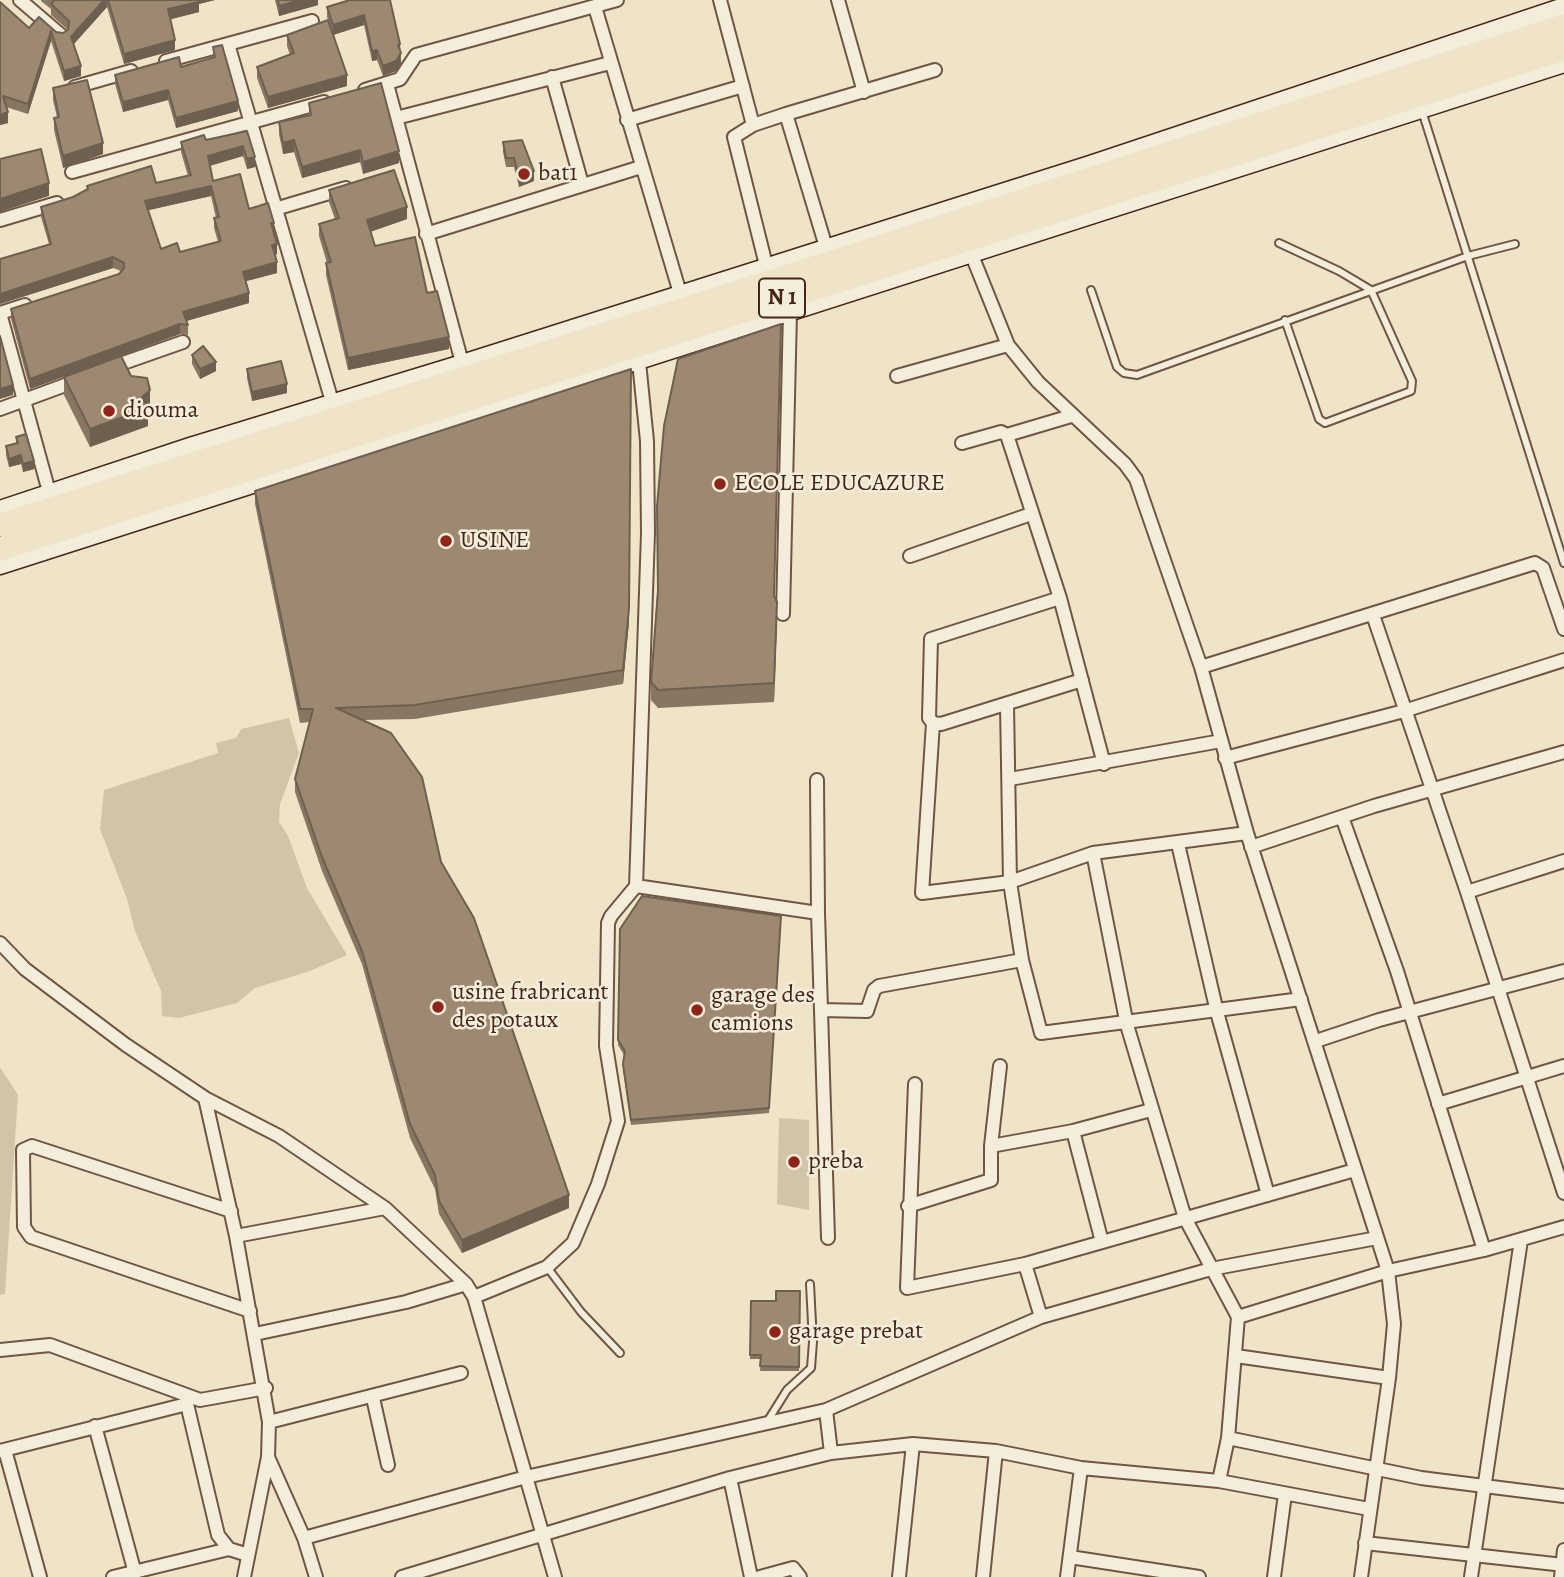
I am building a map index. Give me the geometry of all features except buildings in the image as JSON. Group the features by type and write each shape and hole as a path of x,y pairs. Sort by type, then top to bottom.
{"highway":[{"name":"N 1","path":"0,525 51,501 1564,26"},
{"name":"N 1","path":"0,549 89,528 638,353 1564,49"}],"street":[{"path":"20,0 61,35"},
{"path":"72,172 387,84 402,78 416,55 617,0"},
{"path":"720,0 753,125"},
{"path":"838,0 864,92"},
{"path":"595,7 680,293"},
{"path":"0,510 51,501 333,405 464,371 680,293 1090,165 1564,8"},
{"path":"56,92 312,21"},
{"path":"228,44 333,405"},
{"path":"396,118 610,63"},
{"path":"474,1297 547,1267 573,1243 598,1184 618,1121 606,1046 608,923 636,887 648,533 647,442 638,353 790,312 1564,64"},
{"path":"766,265 733,141 736,134 786,114 935,69"},
{"path":"552,76 582,184"},
{"path":"387,84 396,118 404,171 426,234 464,371"},
{"path":"627,120 743,86"},
{"path":"786,114 826,247"},
{"path":"426,234 641,167"},
{"path":"275,209 354,186"},
{"path":"0,220 70,199"},
{"path":"971,253 1008,345 1070,416 1125,464 1136,479 1201,667 1251,847 1388,1270 1394,1324 1361,1577"},
{"path":"37,302 0,313 51,501"},
{"path":"783,614 790,312"},
{"path":"0,408 183,342"},
{"path":"897,376 1008,345"},
{"path":"962,443 1001,432 1007,435 1070,416"},
{"path":"1007,435 1060,598 1104,764"},
{"path":"910,556 1031,514"},
{"path":"0,565 89,528"},
{"path":"1201,667 1535,562 1543,568 1564,629"},
{"path":"1060,598 932,639 929,718 933,723 922,893 1010,882 1093,853 1247,833"},
{"path":"1373,615 1467,892 1564,1194"},
{"path":"1226,758 1404,711 1564,660"},
{"path":"933,723 941,724 1007,705 1082,680"},
{"path":"1007,705 1010,882 1022,960 1041,1033 1127,1025 1301,999"},
{"path":"1010,779 1220,741"},
{"path":"1251,847 1342,817 1564,752"},
{"path":"817,780 818,913 828,1238"},
{"path":"1342,817 1410,1014 1484,1250"},
{"path":"1178,844 1217,1012 1268,1195"},
{"path":"1093,853 1127,1025 1151,1110 1185,1218 1237,1317 1228,1438 1219,1481"},
{"path":"1467,892 1564,861"},
{"path":"636,887 818,913"},
{"path":"0,943 25,969 205,1098 279,1136 384,1208 466,1284 474,1297 555,1577"},
{"path":"821,1010 867,1011 874,990 879,986 1022,960"},
{"path":"1316,1041 1379,1020 1410,1014 1564,971"},
{"path":"908,1206 991,1180 991,1146 1000,1066"},
{"path":"1438,1104 1564,1066"},
{"path":"915,1084 908,1206 907,1289 1025,1264 1355,1170"},
{"path":"205,1098 236,1236 266,1388 269,1422 268,1457 244,1577"},
{"path":"991,1146 1073,1131 1151,1110"},
{"path":"1073,1131 1102,1242"},
{"path":"231,1211 32,1146 23,1150 24,1227 31,1237 250,1311"},
{"path":"236,1236 384,1208"},
{"path":"1237,1317 1388,1270 1484,1250 1564,1227"},
{"path":"304,1538 526,1476 826,1410 1041,1317 1211,1269 1377,1238"},
{"path":"1471,1577 1521,1240"},
{"path":"1025,1264 1041,1317"},
{"path":"255,1334 406,1302 466,1284"},
{"path":"0,1350 50,1345 193,1402"},
{"path":"1236,1356 1389,1378"},
{"path":"269,1422 373,1398 461,1373"},
{"path":"40,1577 3,1450 193,1402 266,1388"},
{"path":"373,1398 388,1465"},
{"path":"193,1402 218,1535 229,1549"},
{"path":"826,1410 831,1453"},
{"path":"95,1426 135,1573"},
{"path":"1228,1438 1375,1469 1564,1496"},
{"path":"402,1577 730,1478 831,1453 913,1444 996,1451 1081,1468 1219,1481 1369,1509"},
{"path":"899,1577 913,1444"},
{"path":"983,1577 996,1451"},
{"path":"268,1457 304,1538 316,1577"},
{"path":"1067,1577 1081,1468"},
{"path":"730,1478 751,1577"},
{"path":"1273,1577 1285,1494"},
{"path":"1365,1543 1474,1555 1562,1569 1564,1550"},
{"path":"113,1577 229,1549 248,1555"},
{"path":"1070,1557 1190,1576"},
{"path":"1106,1577 1108,1563"},
{"path":"760,1577 793,1568 800,1577"}],"lane":[{"path":"1422,109 1564,563"},
{"path":"1279,243 1339,271 1371,290 1412,380 1412,388 1329,424 1320,419 1285,320"},
{"path":"1091,290 1117,367 1124,373 1137,375 1468,256 1515,244"},
{"path":"547,1267 581,1312 620,1353"},
{"path":"767,1422 787,1390 811,1368 813,1342 810,1284"}],"shaded area":[{"path":"289,718 299,753 280,804 279,822 288,836 307,888 347,955 310,971 255,988 237,1003 179,1018 162,1016 161,991 135,931 127,899 100,829 104,790 218,753 216,743 236,738 241,729"},
{"path":"0,1067 18,1095 5,1294 0,1295"},
{"name":"preba","path":"779,1118 809,1120 809,1210 777,1204"}],"place":[{"name":"bat1","path":"524,174"},
{"name":"diouma","path":"109,411"},
{"name":"ECOLE EDUCAZURE","path":"720,484"},
{"name":"USINE","path":"446,541"},
{"name":"usine frabricant des potaux","path":"438,1007"},
{"name":"garage des camions","path":"697,1010"},
{"name":"preba","path":"794,1162"},
{"name":"garage prebat","path":"775,1332"}]}
